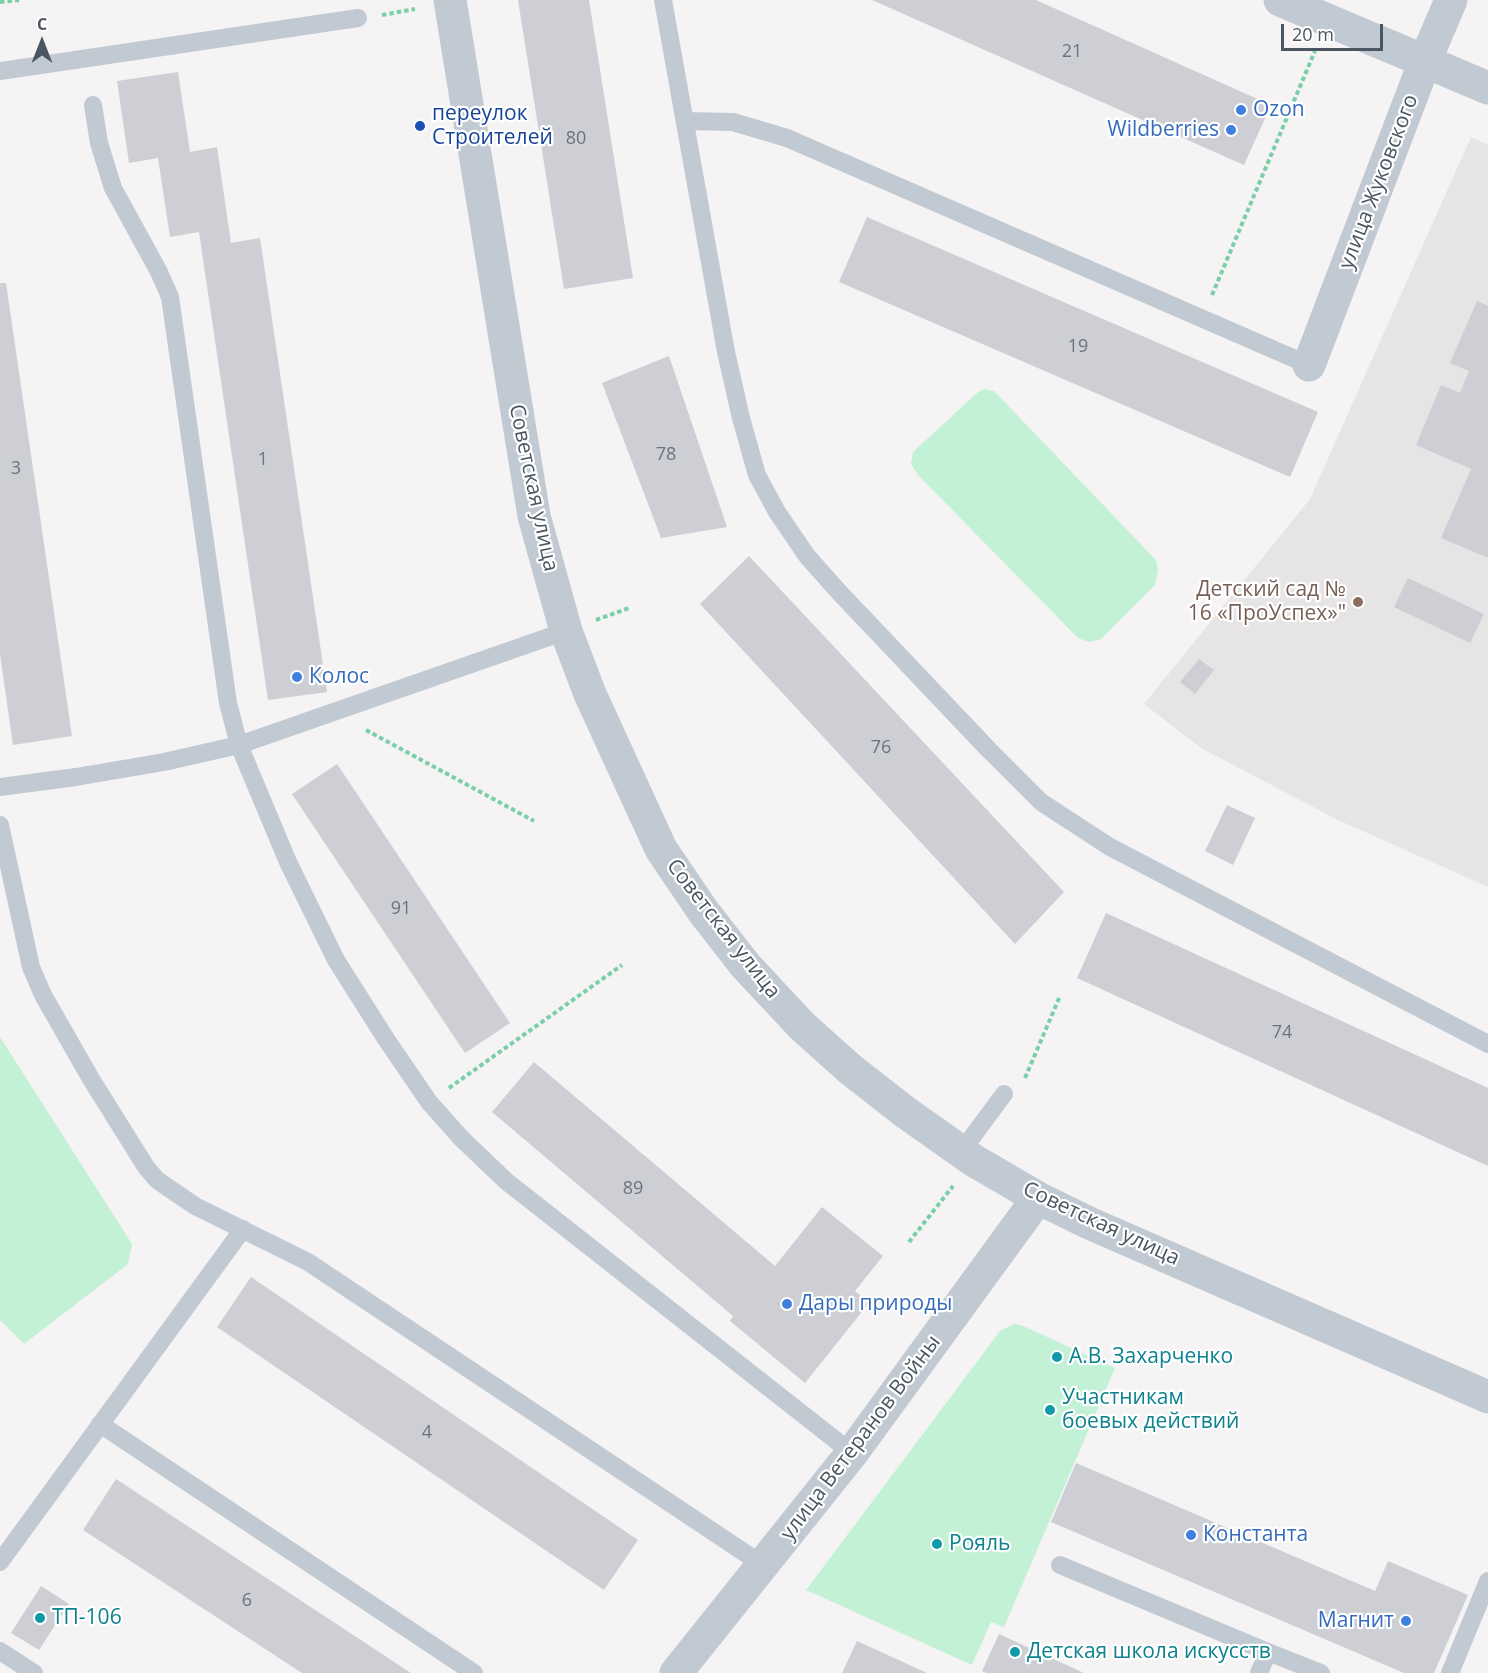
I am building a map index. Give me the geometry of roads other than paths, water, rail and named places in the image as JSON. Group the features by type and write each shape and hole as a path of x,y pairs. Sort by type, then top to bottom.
{"street":[{"name":"Советская улица","path":"450,0 534,516 566,631 590,694 661,849 703,911 745,965 802,1026 850,1069 961,1152 1038,1198 1089,1222 1488,1397"},
{"path":"1280,0 1488,88"},
{"name":"улица Жуковского","path":"1309,364 1425,61 1451,0"},
{"name":"улица Ветеранов Войны","path":"676,1673 852,1453 1038,1198"}],"lane":[{"path":"663,0 726,352 741,418 758,475 777,512 807,556 989,750 1041,802 1110,847 1488,1044"},
{"path":"0,71 358,18"},
{"path":"93,105 99,143 113,188 159,272 170,297 228,703 238,745 288,862 336,960 429,1102 461,1138 506,1181 852,1453"},
{"path":"685,121 733,122 787,138 1309,364"},
{"path":"0,787 76,777 238,745 566,631"},
{"path":"0,825 30,968 91,1079 146,1167 157,1180 195,1206 308,1262 763,1565"},
{"path":"961,1152 1004,1094"},
{"path":"0,1562 243,1229"},
{"path":"100,1424 474,1673"},
{"path":"1060,1565 1321,1673"},
{"path":"1450,1673 1488,1581"},
{"path":"0,1651 34,1673"},
{"path":"1259,1673 1268,1652"}],"place":[{"name":"Ozon","path":"1241,110"},
{"name":"переулок Строителей","path":"420,126"},
{"name":"Wildberries","path":"1231,130"},
{"name":"Детский сад № 16 «ПроУспех»\"","path":"1358,602"},
{"name":"Колос","path":"297,677"},
{"name":"Дары природы","path":"787,1304"},
{"name":"А.В. Захарченко","path":"1057,1357"},
{"name":"Участникам боевых действий","path":"1050,1410"},
{"name":"Константа","path":"1191,1535"},
{"name":"Рояль","path":"937,1544"},
{"name":"ТП-106","path":"40,1618"},
{"name":"Магнит","path":"1406,1621"},
{"name":"Детская школа искусств","path":"1015,1652"}]}
